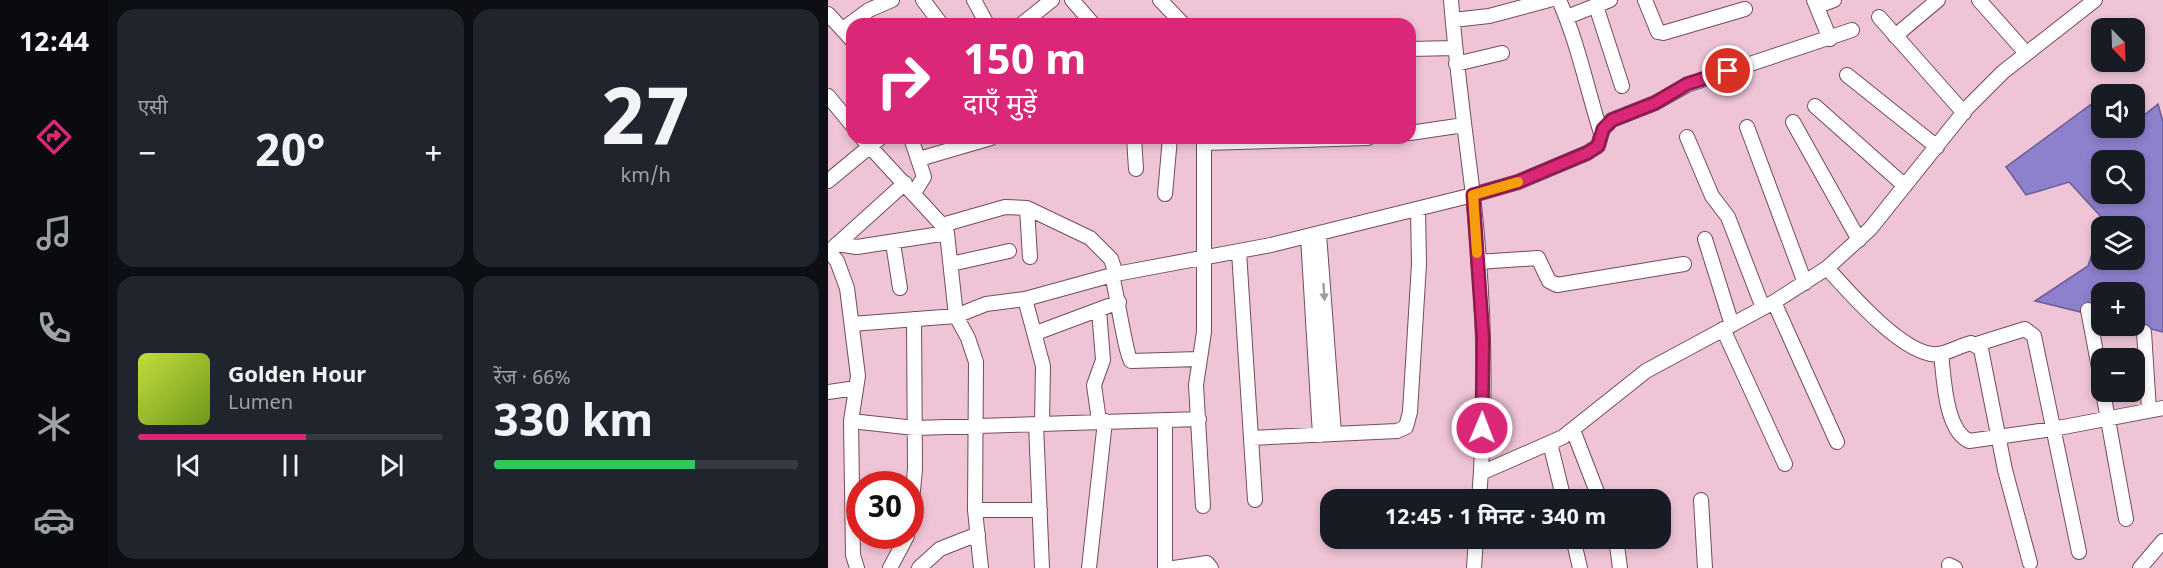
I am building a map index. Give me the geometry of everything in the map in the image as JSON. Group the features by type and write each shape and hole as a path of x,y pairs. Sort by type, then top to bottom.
{"street":[{"path":"862,18 869,10 892,0"},
{"path":"923,0 936,18"},
{"path":"974,0 984,18"},
{"path":"1030,18 1052,0"},
{"path":"1072,0 1088,18"},
{"path":"1160,0 1177,18"},
{"path":"1451,0 1456,64 1473,195 1483,338 1480,489"},
{"path":"1453,20 1495,15 1549,0"},
{"path":"1559,0 1567,17 1601,133"},
{"path":"1567,17 1610,0"},
{"path":"1646,0 1655,27 1658,32 1663,33 1744,9"},
{"path":"1830,39 1816,3 1834,0"},
{"path":"1895,36 1938,0"},
{"path":"1979,0 2026,53"},
{"path":"1481,473 1550,443 1573,430 1646,371 1768,305 1827,268 1858,240 1964,113 2003,72 2095,0"},
{"path":"1596,6 1622,86"},
{"path":"828,15 846,32"},
{"path":"1879,17 1964,113"},
{"path":"852,324 956,316 986,303 1025,299 1114,275 1314,236 1518,182 1587,153 1598,146 1601,133 1612,120 1655,103 1687,84 1852,30"},
{"path":"1416,49 1455,48"},
{"path":"1456,64 1502,53"},
{"path":"1847,75 1937,147"},
{"path":"828,96 846,118"},
{"path":"1815,106 1905,186"},
{"path":"1793,122 1858,240"},
{"path":"1416,132 1464,126"},
{"path":"1747,127 1805,283"},
{"path":"1687,137 1712,196 1728,217 1768,305 1837,441"},
{"path":"828,181 868,144"},
{"path":"873,144 944,229 951,264 956,316 976,362 975,510 981,568"},
{"path":"831,248 910,188 924,180 913,144"},
{"path":"919,159 970,144"},
{"path":"1135,144 1137,169"},
{"path":"1165,194 1169,144"},
{"path":"1203,506 1196,385 1204,332 1204,144"},
{"path":"831,248 893,243 944,229 1005,207 1028,208 1090,238 1111,259 1126,351 1131,361 1199,359"},
{"path":"1028,208 1030,256"},
{"path":"1251,438 1397,431 1406,427 1409,421 1419,264 1418,209"},
{"path":"1314,236 1327,435"},
{"path":"1705,239 1727,327 1785,464"},
{"path":"893,243 900,288"},
{"path":"831,248 843,274 858,376 851,421 853,555 857,568"},
{"path":"951,264 1009,251"},
{"path":"1239,252 1255,500"},
{"path":"1478,262 1538,258 1549,281 1557,285 1684,264"},
{"path":"1827,268 1885,328 1930,354 1941,354 1963,345 1977,344 2015,331 2030,330 2034,336 2079,552"},
{"path":"1025,299 1036,333 1043,366 1039,423 1042,568"},
{"path":"1036,333 1119,302"},
{"path":"1089,568 1102,421 1094,385 1103,360 1099,310"},
{"path":"2088,310 2095,348"},
{"path":"914,319 915,471"},
{"path":"1941,354 1950,411 1963,438 1978,441 1999,435 2053,429 2156,409 2145,336"},
{"path":"1977,344 1983,355 1999,435 2030,563"},
{"path":"828,392 856,388"},
{"path":"2105,402 2126,519"},
{"path":"851,421 915,428 1199,419"},
{"path":"1165,420 1165,568"},
{"path":"1573,430 1596,489"},
{"path":"1550,443 1561,489"},
{"path":"1701,500 1705,568"},
{"path":"975,510 1040,510"},
{"path":"920,568 940,549 978,534"},
{"path":"2140,568 2163,541"},
{"path":"891,568 900,549"},
{"path":"1474,568 1475,549"},
{"path":"1576,549 1580,568"},
{"path":"1617,549 1620,568"},
{"path":"1174,568 1208,563 1211,568"}],"shaded area":[{"path":"2091,104 2091,138 2145,138 2145,114 2158,104 2163,122 2163,332 2145,328 2145,282 2091,282 2091,315 2035,301 2088,266 2091,257 2091,270 2145,270 2145,216 2100,216 2069,182 2026,195 2006,167"}],"slow traffic":[{"path":"1477,253 1473,195 1518,182"}],"route":[{"path":"1482,428 1483,338 1473,195 1518,182 1587,153 1598,146 1603,129 1612,120 1655,103 1687,84 1728,71"}]}
